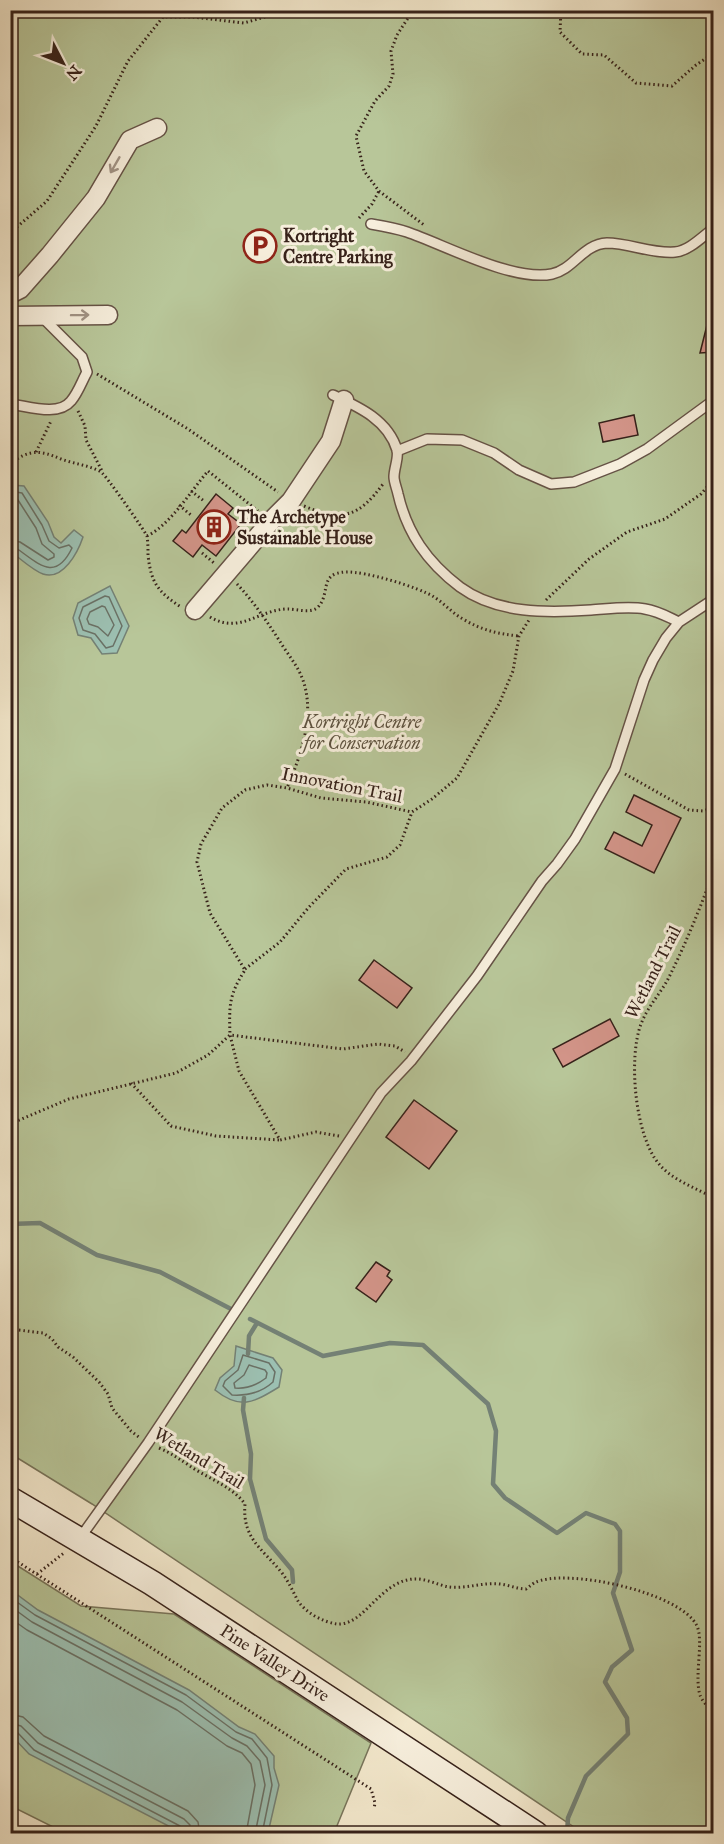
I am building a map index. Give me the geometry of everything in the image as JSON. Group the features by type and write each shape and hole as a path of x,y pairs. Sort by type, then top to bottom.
{"street":[{"path":"10,294 20,289 96,198 130,140 157,128"},
{"path":"10,316 108,315"},
{"path":"195,610 291,501 330,441 339,397"},
{"name":"Pine Valley Drive","path":"10,1499 80,1539 232,1635 536,1833"}],"lane":[{"path":"371,224 405,232 525,274 552,274 566,267 591,247 606,243 676,252 695,243 714,228"},
{"path":"10,404 54,410 61,408 72,399 87,372 82,357 41,316"},
{"path":"339,397 371,414 387,432 397,451 394,477 403,517 421,549 461,588 507,609 644,609 679,622"},
{"path":"397,451 427,439 462,440 494,453 519,470 550,484 574,483 620,464 647,449 714,400"},
{"path":"80,1539 148,1443 381,1093 411,1061 477,976 542,881 575,839 615,769 644,680 666,638 679,622 714,599"}],"path":[{"path":"10,233 47,201 96,126 128,61 163,17 193,17 244,23 290,10"},
{"path":"418,10 408,18 397,35 391,51 393,74 389,86 375,101 356,136 364,171 379,191 414,216 449,248"},
{"path":"561,10 560,32 582,54 604,55 636,83 672,86 714,53"},
{"path":"359,218 372,204 379,191"},
{"path":"87,372 94,373 188,429 291,501 338,517 358,511 376,494 388,477 397,451"},
{"path":"72,399 85,426 86,440 103,473"},
{"path":"36,452 50,424 54,410"},
{"path":"147,536 156,532 208,471 271,521"},
{"name":"Innovation Trail","path":"245,969 210,913 197,862 201,844 222,808 245,790 267,785 321,798 366,802 412,812 432,799 457,778 499,704 513,671 519,636 535,610 589,559 627,532 665,519 702,494 714,479"},
{"path":"191,491 204,501"},
{"path":"179,505 192,516"},
{"path":"227,574 269,625 299,672 305,688 307,725 299,758 287,788"},
{"path":"714,744 710,770 714,786"},
{"path":"615,769 690,810 703,812 714,807"},
{"path":"280,1140 239,1071 230,1035 229,1005 234,986 245,969 280,942 309,907 346,869 387,858 400,845 412,812"},
{"name":"Wetland Trail","path":"714,871 666,981 641,1024 636,1040 635,1056 636,1106 641,1130 651,1151 660,1165 673,1175 714,1197"},
{"path":"10,1124 69,1099 176,1073 208,1055 230,1035 343,1049 378,1044 395,1046 403,1050 411,1061"},
{"path":"131,1083 171,1126 216,1136 280,1140 316,1132 351,1138"},
{"name":"Wetland Trail","path":"10,1329 43,1332 99,1382 118,1415 131,1431 148,1443 180,1458 186,1464 216,1480 242,1499 245,1504 247,1530 255,1545 284,1575 299,1603 320,1620 338,1624 351,1622 383,1591 414,1578 448,1587 500,1584 526,1589 534,1583 553,1579 583,1580 636,1589 668,1601 687,1613 698,1626 700,1696 714,1714"},
{"path":"37,1574 80,1539"},
{"path":"10,1557 371,1789 375,1803 374,1809"}],"green space":[{"name":"Kortright Centre for Conservation","path":"10,11 713,11 713,1833 583,1833 92,1504 11,1454"},
{"path":"10,1561 81,1606 174,1614 371,1743 334,1833 65,1833 11,1806"}],"water":[{"path":"11,485 24,486 48,522 54,537 61,543 74,530 83,537 69,564 57,573 43,574 11,552"},
{"path":"110,586 129,626 117,653 102,654 91,638 78,635 73,618 78,603"},
{"path":"236,1346 273,1358 282,1370 279,1387 262,1397 247,1402 232,1400 215,1390 220,1378 234,1366"},
{"path":"11,1590 38,1610 189,1690 239,1727 255,1734 274,1756 274,1768 279,1785 268,1833 182,1833 29,1754 11,1735"}],"building":[{"path":"709,317 714,317 714,352 700,353"},
{"path":"634,415 638,435 603,442 599,423"},
{"name":"The Archetype Sustainable House","path":"216,494 233,508 228,514 241,524 216,556 202,545 193,557 173,541 182,530 186,533"},
{"path":"634,795 681,818 654,873 605,849 614,832 642,846 652,825 626,812"},
{"path":"374,960 412,988 397,1008 359,980"},
{"path":"610,1019 619,1036 563,1067 553,1049"},
{"path":"414,1100 457,1131 429,1169 386,1137"},
{"path":"376,1262 390,1271 387,1276 392,1280 376,1302 356,1288"}],"waterway":[{"path":"10,1224 40,1223 97,1255 160,1272 231,1309"},
{"path":"250,1319 323,1356 390,1343 423,1345 488,1404 496,1431 493,1484 505,1498 557,1533 586,1513 615,1524 620,1531 620,1572 613,1593 632,1650 612,1667 605,1682 627,1718 628,1734 586,1776 568,1818 567,1834"},
{"path":"248,1354 249,1336 257,1323"},
{"path":"244,1398 243,1410 251,1454 250,1479 266,1539 292,1570 293,1582"}],"place":[{"name":"Kortright Centre Parking","path":"260,246"},
{"name":"The Archetype Sustainable House","path":"214,527"}]}
